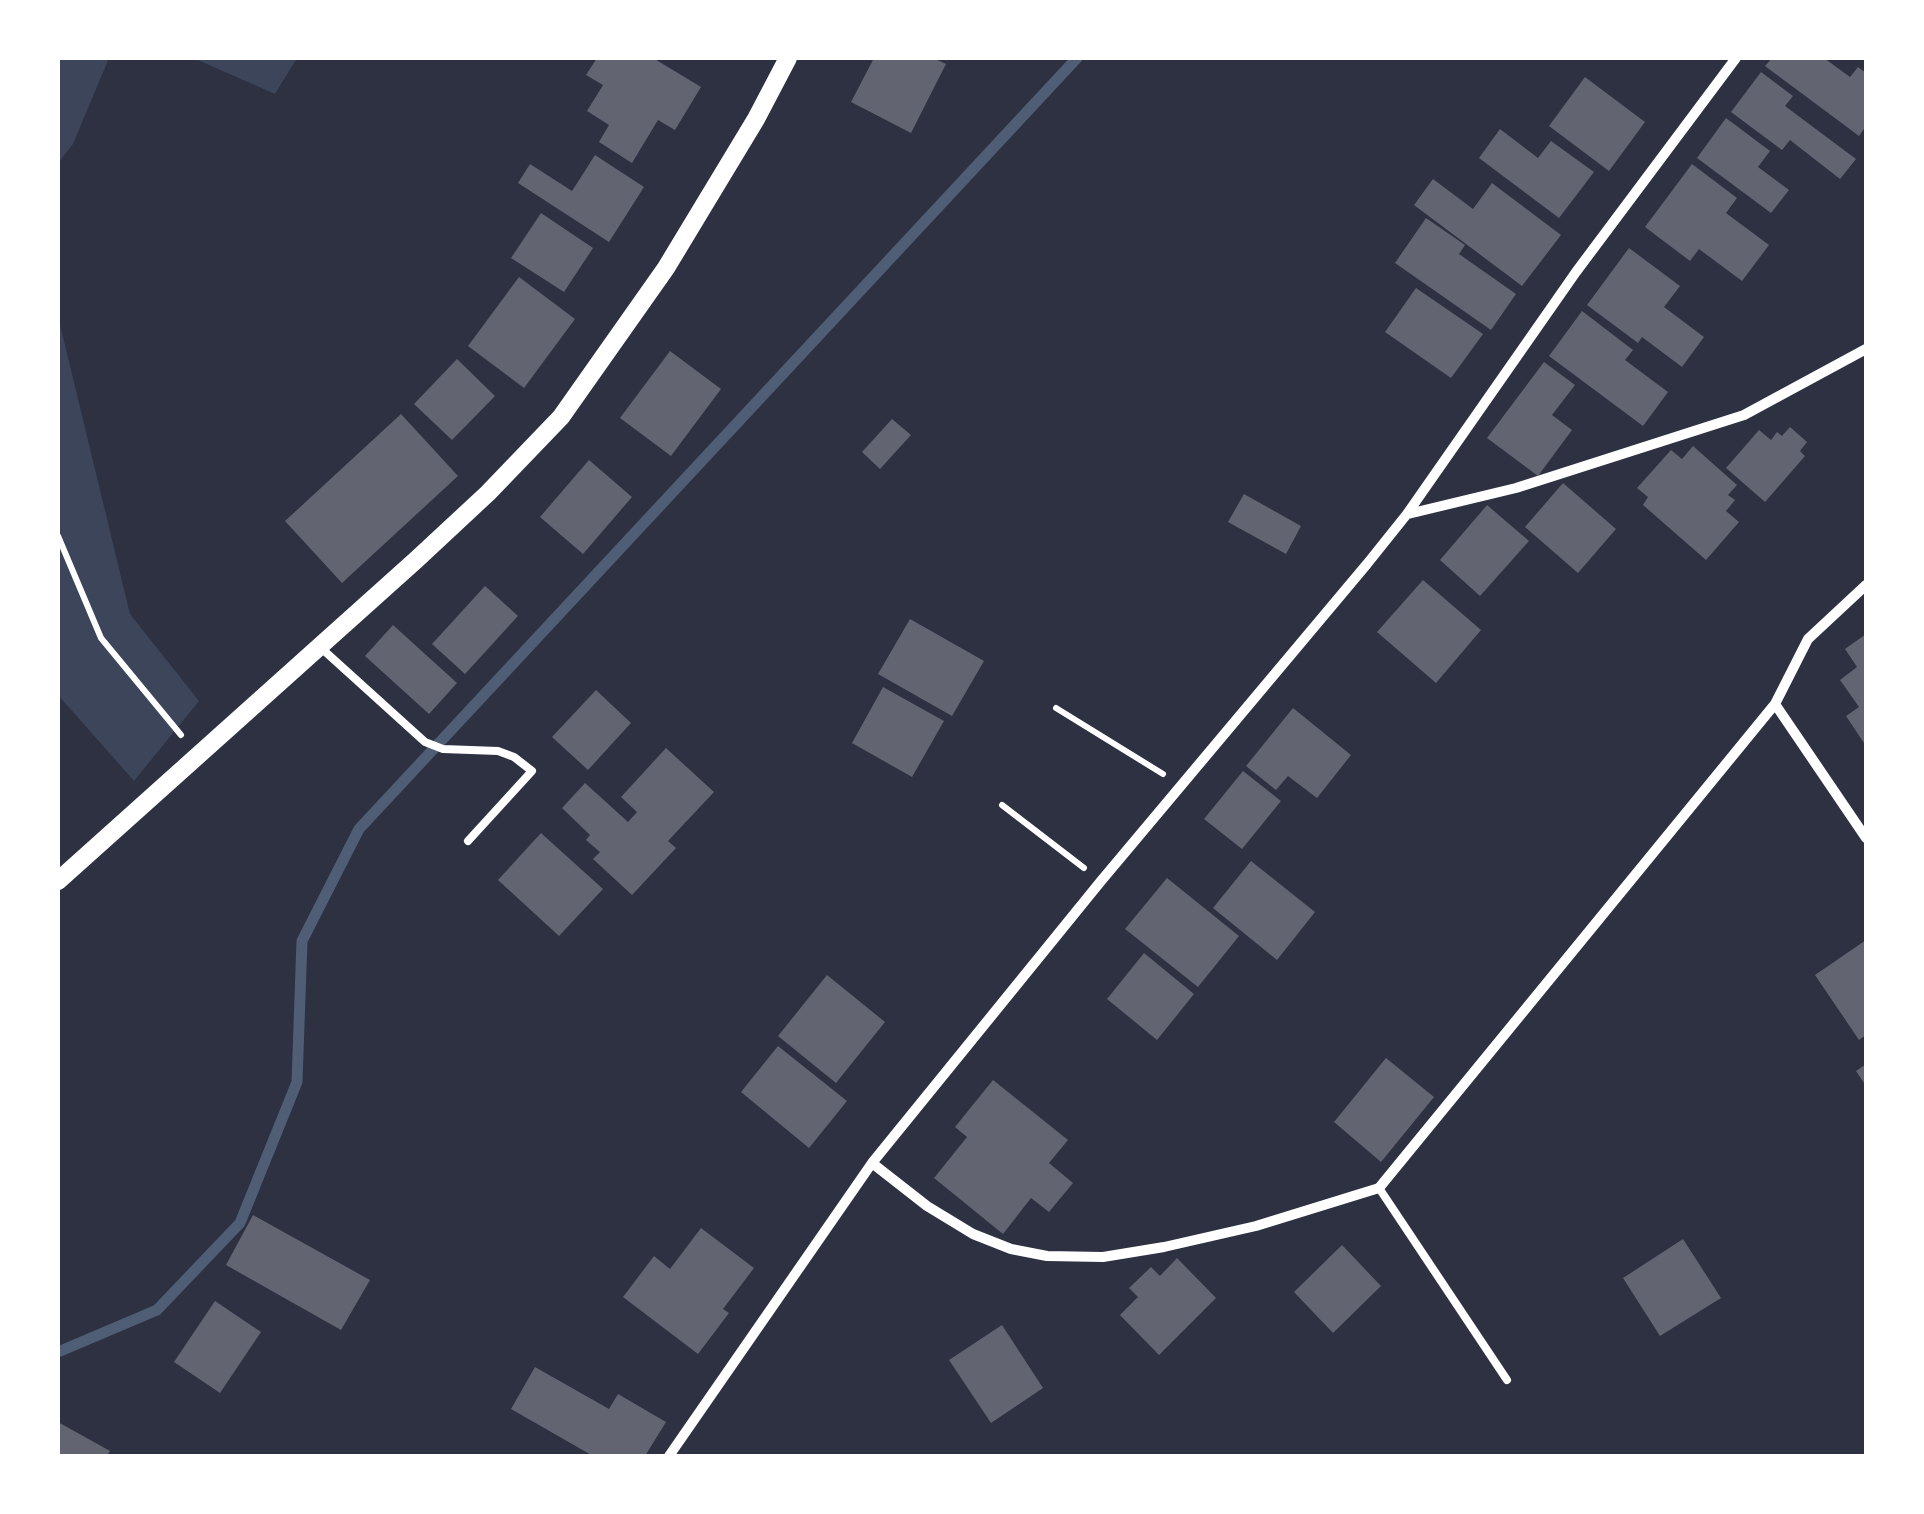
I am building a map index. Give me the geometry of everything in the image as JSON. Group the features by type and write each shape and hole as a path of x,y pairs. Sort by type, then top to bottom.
{"street":[{"path":"58,881 488,494 561,417 666,268 788,58"},
{"path":"669,1456 872,1163 1407,514 1576,272 1736,58"},
{"path":"1407,514 1516,488 1744,415 1866,350"},
{"path":"872,1163 927,1206 973,1234 1011,1249 1047,1256 1103,1258 1164,1247 1256,1226 1379,1188 1775,704 1808,640 1866,586"},
{"path":"1775,704 1866,838"}],"lane":[{"path":"320,646 426,742 444,748 498,752 514,757 532,771 468,841"},
{"path":"1379,1188 1507,1380"}],"path":[{"path":"58,536 101,638 198,755"},
{"path":"1056,708 1181,786"},
{"path":"1002,805 1101,881"}],"shaded area":[{"path":"58,58 109,58 73,144 58,163"},
{"path":"193,58 297,58 275,94"},
{"path":"58,316 130,614 199,701 134,781 58,695"}],"building":[{"path":"597,58 653,58 701,87 675,130 658,120 632,163 599,142 609,125 587,111 603,85 586,75"},
{"path":"874,58 933,58 946,64 911,133 851,102"},
{"path":"1772,58 1824,58 1850,77 1858,67 1866,73 1866,126 1859,136 1765,66"},
{"path":"1761,72 1793,96 1785,106 1856,159 1840,179 1790,140 1782,150 1731,112"},
{"path":"1585,77 1645,122 1609,171 1549,126"},
{"path":"1726,118 1770,151 1758,167 1789,190 1771,213 1697,158"},
{"path":"1500,129 1538,158 1551,141 1594,172 1559,218 1479,158"},
{"path":"595,155 644,187 609,242 518,183 530,164 572,191"},
{"path":"1692,164 1737,198 1726,213 1769,245 1742,281 1699,249 1690,261 1645,227"},
{"path":"1433,179 1473,209 1492,183 1561,235 1522,286 1414,205"},
{"path":"541,213 593,248 564,292 511,258"},
{"path":"1426,218 1465,245 1459,254 1516,294 1491,330 1395,263"},
{"path":"1629,248 1680,286 1664,307 1704,337 1682,367 1642,337 1638,343 1587,305"},
{"path":"519,277 575,319 524,388 468,346"},
{"path":"1416,288 1483,334 1451,378 1385,332"},
{"path":"1582,311 1633,350 1625,360 1668,392 1643,426 1549,356"},
{"path":"670,351 721,389 671,456 620,418"},
{"path":"457,359 495,396 452,440 414,404"},
{"path":"1544,362 1575,385 1552,415 1572,430 1538,476 1487,438"},
{"path":"401,414 458,476 342,583 285,521"},
{"path":"892,419 911,435 880,469 862,452"},
{"path":"1790,427 1807,442 1800,451 1805,456 1765,502 1726,468 1759,430 1771,440 1777,432 1782,436"},
{"path":"1693,446 1737,485 1728,495 1735,500 1726,511 1739,522 1706,560 1643,505 1648,497 1637,488 1671,450 1682,459"},
{"path":"589,460 632,497 583,554 540,517"},
{"path":"1563,483 1616,529 1578,573 1525,527"},
{"path":"1244,494 1301,526 1286,554 1228,522"},
{"path":"1487,505 1529,541 1480,596 1440,560"},
{"path":"1423,580 1481,630 1436,683 1377,632"},
{"path":"485,586 518,616 465,674 432,644"},
{"path":"910,619 984,661 952,716 878,674"},
{"path":"393,625 457,683 429,714 365,656"},
{"path":"1866,634 1866,746 1846,716 1859,707 1840,680 1857,667 1845,649"},
{"path":"883,687 944,721 912,777 852,743"},
{"path":"596,690 631,723 588,770 552,737"},
{"path":"1293,708 1351,755 1317,798 1288,776 1276,790 1246,766"},
{"path":"666,748 714,792 668,841 676,848 632,895 593,859 600,852 586,840 590,835 562,808 585,783 628,822 637,812 621,797"},
{"path":"1243,771 1281,801 1242,849 1204,819"},
{"path":"541,833 603,889 559,936 498,880"},
{"path":"1251,861 1315,912 1277,960 1213,908"},
{"path":"1167,878 1239,936 1198,987 1125,929"},
{"path":"1866,940 1866,1035 1859,1040 1815,975"},
{"path":"1144,953 1194,994 1157,1040 1107,999"},
{"path":"827,975 885,1022 836,1083 778,1036"},
{"path":"778,1046 847,1101 809,1148 741,1092"},
{"path":"1386,1058 1434,1097 1381,1162 1334,1122"},
{"path":"1866,1064 1866,1086 1856,1071"},
{"path":"993,1080 1068,1140 1049,1163 1073,1183 1049,1212 1031,1198 1003,1234 934,1178 967,1137 955,1127"},
{"path":"253,1215 370,1280 341,1330 226,1265"},
{"path":"701,1228 754,1268 723,1309 729,1313 698,1354 623,1297 654,1256 670,1269"},
{"path":"1683,1239 1721,1298 1660,1336 1623,1278"},
{"path":"1342,1245 1381,1286 1333,1333 1294,1292"},
{"path":"1177,1258 1216,1298 1159,1355 1120,1315 1138,1297 1129,1288 1151,1267 1160,1276"},
{"path":"215,1301 261,1332 220,1393 174,1362"},
{"path":"1002,1325 1043,1388 991,1423 949,1360"},
{"path":"535,1367 609,1409 618,1394 666,1422 645,1456 593,1456 511,1409"},
{"path":"58,1422 110,1451 107,1456 58,1456"}],"waterway":[{"path":"58,1352 157,1310 240,1223 297,1082 302,941 359,829 1077,58"}]}
